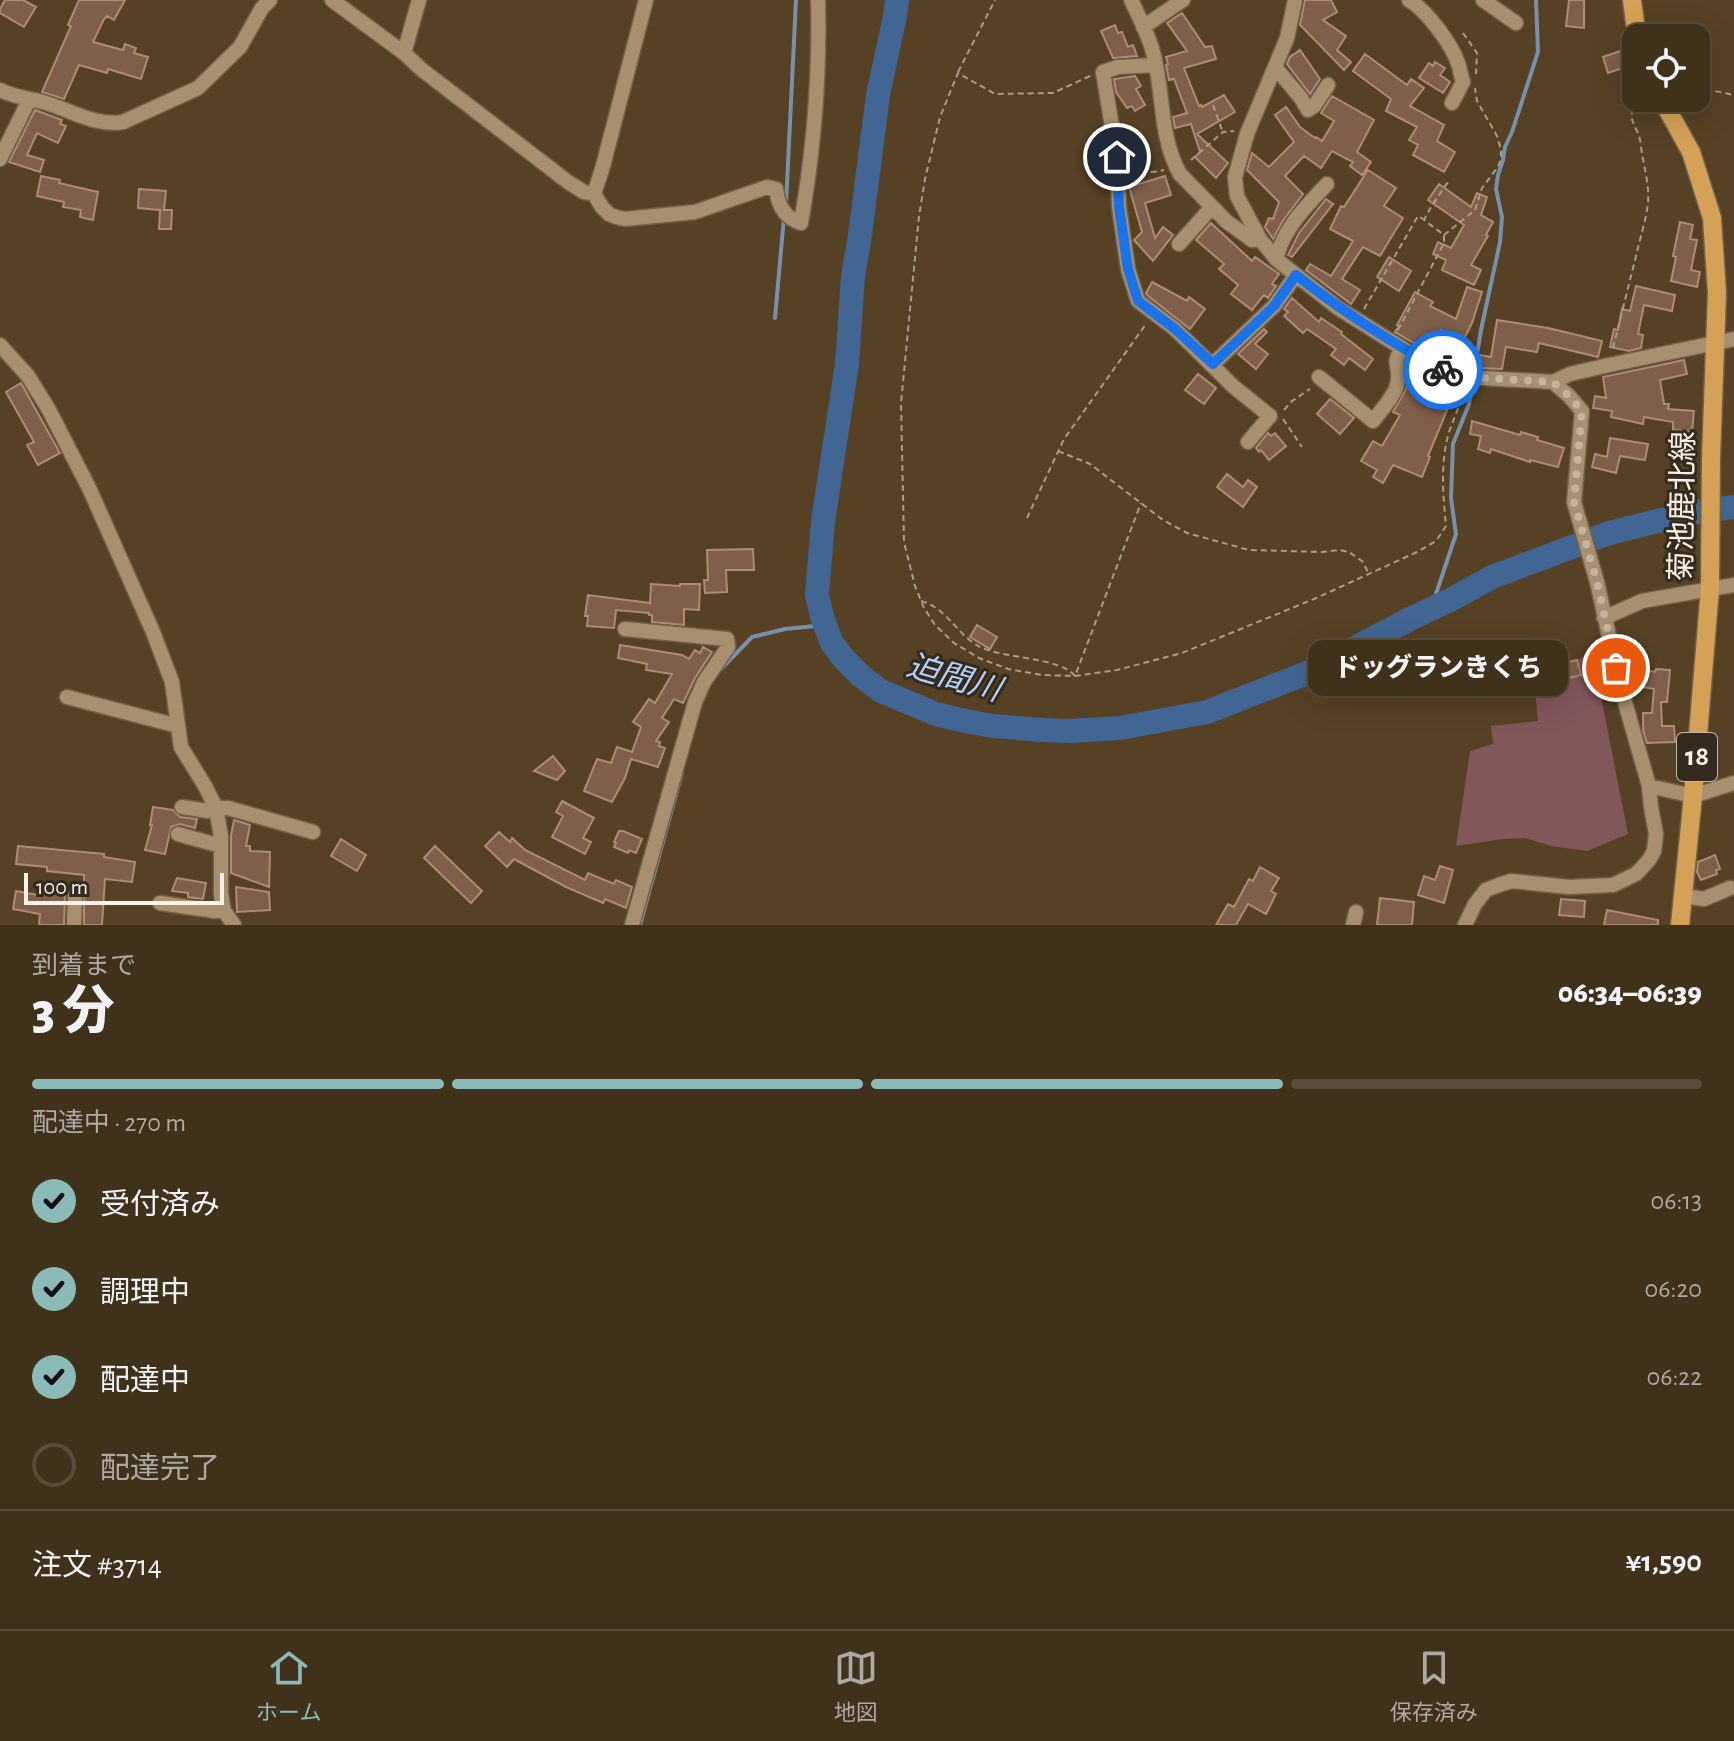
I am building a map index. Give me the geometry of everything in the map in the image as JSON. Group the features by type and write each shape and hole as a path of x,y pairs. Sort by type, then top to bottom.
{"main road":[{"path":"1632,0 1635,24"},
{"name":"菊池鹿北線","path":"1669,112 1691,152 1712,218 1725,341 1711,458 1710,588 1680,925"}],"street":[{"path":"0,90 100,121 113,124 123,122 198,88 240,47 262,8 270,0"},
{"path":"332,0 568,182 594,194 609,214 625,219 695,212 771,187 776,189 781,210 801,223 813,130 819,50 818,0"},
{"path":"404,53 419,0"},
{"path":"594,194 646,0"},
{"path":"1131,0 1153,54 1168,144 1177,169 1226,221 1252,240 1260,239"},
{"path":"1143,27 1183,0"},
{"path":"1295,0 1287,38 1248,131 1235,177 1237,196 1260,239 1276,259 1296,275 1338,308 1453,375 1553,382 1570,374 1725,341"},
{"path":"1409,0 1420,7 1457,60 1463,82 1452,103"},
{"path":"1483,0 1516,23"},
{"path":"1155,65 1118,67 1103,72 1131,280 1138,301 1175,329 1234,387 1275,416 1248,442"},
{"path":"1275,67 1308,110 1328,85"},
{"path":"0,159 29,100"},
{"path":"1276,259 1294,219 1327,184"},
{"path":"1179,244 1212,207"},
{"path":"1213,364 1274,306 1296,275"},
{"path":"0,345 37,389 90,490 153,632 172,682 181,747 216,808 221,846 221,894 224,911 234,925"},
{"path":"1319,377 1373,421 1399,379 1395,365 1399,352 1397,345"},
{"path":"1465,925 1486,890 1511,881 1549,886 1613,885 1636,874 1654,851 1656,834 1649,786 1574,502 1582,411 1553,382"},
{"path":"1604,618 1642,601 1734,585"},
{"path":"625,629 727,639 728,647 704,682 692,711 632,925"},
{"path":"67,697 178,726"},
{"path":"1649,786 1693,796 1734,783"},
{"path":"182,807 208,811 228,808 313,832"},
{"path":"178,834 221,846"},
{"path":"1683,896 1704,899 1730,888"},
{"path":"74,925 75,896"},
{"path":"160,903 224,911"}],"path":[{"path":"995,0 958,73 940,117 921,204 901,403 904,542 921,601 935,625 954,643 979,658 1008,669 1042,675 1075,676 1117,670 1182,653 1314,599 1417,552 1436,541 1446,526 1442,486 1449,433 1467,377"},
{"path":"1463,33 1477,53 1476,76"},
{"path":"958,73 995,94 1053,93 1103,72"},
{"path":"1444,235 1475,210 1482,188 1501,160 1497,136 1477,101 1475,88"},
{"path":"1710,90 1734,95"},
{"path":"1213,105 1223,132"},
{"path":"1609,365 1649,193 1641,136 1632,123 1631,112"},
{"path":"1117,160 1151,173 1177,169 1223,132 1248,131"},
{"path":"1424,220 1450,179"},
{"path":"1358,320 1418,216 1444,235"},
{"path":"1397,345 1444,243 1444,235"},
{"path":"1027,518 1064,439 1154,313"},
{"path":"1302,447 1275,416 1309,390 1319,377"},
{"path":"1058,451 1090,464 1163,520 1187,533 1249,550 1349,552 1362,561 1369,574"},
{"path":"1075,676 1141,503"},
{"path":"921,601 940,610 978,646 1069,669 1075,676"}],"shaded area":[{"path":"1592,651 1628,834 1587,851 1551,846 1525,838 1456,846 1470,751 1493,744 1491,726 1538,721 1533,671 1550,666 1554,682 1580,675 1577,660"}],"building":[{"path":"5,0 23,0 36,7 24,27 0,13"},
{"path":"79,0 125,0 114,20 107,16 104,19 93,42 123,50 125,44 136,48 134,53 148,57 141,79 108,69 107,73 79,65 64,99 42,92"},
{"path":"1305,0 1331,0 1337,12 1323,20 1346,36 1337,50 1351,62 1344,70 1300,25"},
{"path":"1569,0 1584,0 1584,28 1566,26"},
{"path":"1182,13 1205,47 1212,46 1216,59 1184,68 1199,106 1224,95 1235,112 1197,134 1228,163 1216,178 1195,157 1200,152 1191,124 1175,128 1173,117 1187,113 1174,79 1169,80 1166,57 1187,51 1167,23"},
{"path":"1115,25 1118,33 1122,32 1128,47 1133,45 1137,56 1113,58 1101,31"},
{"path":"1300,50 1320,79 1310,94 1287,64 1290,57"},
{"path":"1622,50 1622,68 1608,73 1603,57"},
{"path":"1365,54 1407,85 1411,79 1424,88 1410,106 1444,125 1437,141 1455,152 1444,172 1413,155 1418,145 1409,140 1417,127 1386,111 1391,99 1353,71"},
{"path":"1435,62 1445,68 1440,75 1450,82 1443,93 1419,78 1429,63 1433,66"},
{"path":"1135,76 1141,86 1136,89 1145,105 1135,111 1132,106 1127,108 1116,92 1114,79"},
{"path":"1332,96 1374,120 1357,152 1371,162 1362,175 1350,166 1353,162 1332,151 1321,168 1304,156 1285,176 1303,194 1273,239 1265,227 1269,218 1273,219 1279,202 1247,170 1252,153 1269,167 1294,142 1275,115 1286,107 1300,127 1322,141 1334,121 1321,113"},
{"path":"35,110 62,120 60,124 66,126 58,143 37,133 27,155 44,160 40,172 9,162"},
{"path":"1368,170 1396,188 1384,206 1403,218 1380,256 1363,247 1342,279 1360,290 1351,304 1306,270 1310,264 1331,276 1353,241 1330,229 1341,206 1344,207"},
{"path":"41,176 98,192 93,220 80,217 81,210 63,207 64,202 37,196"},
{"path":"1165,176 1171,195 1145,203 1155,238 1163,227 1173,235 1153,261 1134,240 1142,232 1129,187"},
{"path":"1439,184 1471,207 1477,193 1487,197 1481,215 1493,222 1471,265 1481,270 1474,285 1442,270 1446,260 1433,254 1438,242 1451,248 1464,225 1428,200"},
{"path":"139,189 166,191 164,210 172,210 171,229 159,229 160,210 138,208"},
{"path":"1326,199 1333,204 1292,257 1288,255 1299,233"},
{"path":"1680,222 1693,225 1690,239 1697,240 1691,270 1700,272 1697,287 1671,281"},
{"path":"1211,223 1252,261 1255,257 1279,274 1268,298 1264,295 1252,310 1231,294 1238,285 1219,269 1224,264 1196,240"},
{"path":"1389,257 1411,271 1399,291 1377,277"},
{"path":"1152,282 1187,301 1189,297 1205,309 1190,329 1147,295"},
{"path":"1636,286 1675,295 1672,311 1644,305 1638,334 1643,335 1641,348 1629,351 1610,347 1614,329 1618,330 1622,309 1630,311"},
{"path":"1467,287 1482,292 1463,341 1441,330 1429,352 1395,332 1415,292 1433,302 1430,306 1456,319"},
{"path":"1292,298 1319,322 1321,318 1342,332 1373,359 1365,370 1349,358 1344,365 1331,355 1336,349 1307,329 1303,333 1284,316 1288,312 1284,309"},
{"path":"1497,320 1602,341 1598,357 1539,343 1537,352 1506,347 1502,369 1478,368 1480,355 1491,357"},
{"path":"1264,329 1267,332 1255,344 1268,354 1256,369 1238,354"},
{"path":"1684,360 1687,374 1660,380 1664,404 1669,404 1668,409 1694,411 1692,432 1673,430 1673,422 1644,417 1643,424 1611,417 1612,411 1593,408 1595,396 1606,398 1603,377"},
{"path":"1409,370 1447,383 1440,400 1450,403 1422,477 1393,465 1383,483 1373,477 1377,470 1361,461 1373,441 1382,446 1400,415 1393,412 1406,389"},
{"path":"1198,374 1216,388 1204,404 1185,390"},
{"path":"21,383 60,453 38,465 27,445 34,442 6,392"},
{"path":"1330,399 1354,418 1340,434 1317,414"},
{"path":"1472,421 1520,435 1521,432 1564,448 1558,467 1530,462 1491,449 1490,453 1478,449 1481,436 1470,434"},
{"path":"1268,433 1271,436 1275,433 1286,446 1269,460 1256,448"},
{"path":"1610,438 1648,444 1645,460 1620,456 1616,473 1592,467 1595,454 1607,457"},
{"path":"1227,474 1243,487 1248,480 1257,487 1243,507 1217,487"},
{"path":"753,549 754,570 726,570 727,592 705,593 707,550"},
{"path":"651,584 700,584 699,610 684,609 684,625 652,622 649,613 616,610 614,628 587,626 588,595 650,603"},
{"path":"977,625 997,637 990,649 970,637"},
{"path":"620,645 682,655 689,659 695,650 700,653 703,647 712,652 683,703 674,699 662,718 669,722 656,741 665,748 658,767 631,759 612,802 584,791 597,759 611,763 617,747 632,752 641,727 633,722 649,699 655,703 672,674 646,670 647,664 618,658"},
{"path":"1577,660 1581,675 1553,682 1550,666"},
{"path":"1629,667 1655,672 1656,669 1670,670 1667,702 1661,702 1662,726 1674,726 1675,742 1647,743 1643,713 1652,713 1654,689 1630,685"},
{"path":"553,756 565,771 557,780 534,771"},
{"path":"562,801 594,818 583,838 591,842 585,854 552,837 563,816 556,812"},
{"path":"153,807 173,810 180,817 197,819 195,828 180,824 171,827 165,854 145,850"},
{"path":"234,820 250,825 246,846 250,846 250,851 270,852 269,887 231,873"},
{"path":"619,831 642,839 636,853 614,847"},
{"path":"499,832 510,842 512,838 525,850 585,880 588,873 614,884 616,880 632,887 626,908 605,899 603,903 566,887 514,859 507,867 485,846"},
{"path":"341,839 366,855 357,871 331,856"},
{"path":"18,846 104,854 104,857 135,862 132,882 105,879 102,925 84,925 84,875 16,864"},
{"path":"435,846 482,891 471,903 424,858"},
{"path":"1715,855 1720,869 1716,870 1717,874 1701,880 1697,872 1698,862"},
{"path":"1440,866 1453,870 1444,903 1418,895 1424,876 1435,880"},
{"path":"1260,867 1279,878 1271,891 1276,894 1266,914 1248,904 1236,925 1216,925 1228,904 1234,907 1249,879 1253,881"},
{"path":"177,878 206,883 203,899 172,891"},
{"path":"236,887 269,892 270,910 237,912"},
{"path":"16,891 44,896 45,891 65,894 64,925 39,925 40,914 13,909"},
{"path":"1380,898 1414,902 1412,925 1377,925"},
{"path":"1561,899 1585,901 1584,917 1559,915"},
{"path":"1607,910 1658,920 1658,925 1604,925"}],"waterway":[{"path":"786,204 796,0"},
{"name":"迫間川","path":"897,0 878,95 853,276 847,364 823,521 817,595 832,643 861,676 881,691 936,714 965,721 1043,730 1120,728 1207,712 1307,673 1492,577 1609,533 1690,513 1734,507"},
{"path":"1431,609 1456,534 1451,498 1453,444 1469,404 1500,242 1502,217 1496,189 1498,175 1538,52 1536,0"},
{"path":"775,318 784,217"},
{"path":"721,669 752,637 785,629 825,625"},
{"path":"640,925 682,773"}],"way so far":[{"path":"1443,370 1467,377 1553,382 1582,411 1574,502 1597,582 1616,668"}],"place":[{"name":"ドッグランきくち","path":"1616,668"}],"route":[{"path":"1117,157 1117,189 1128,269 1138,301 1213,364 1274,306 1296,275 1338,308 1443,370"}]}
